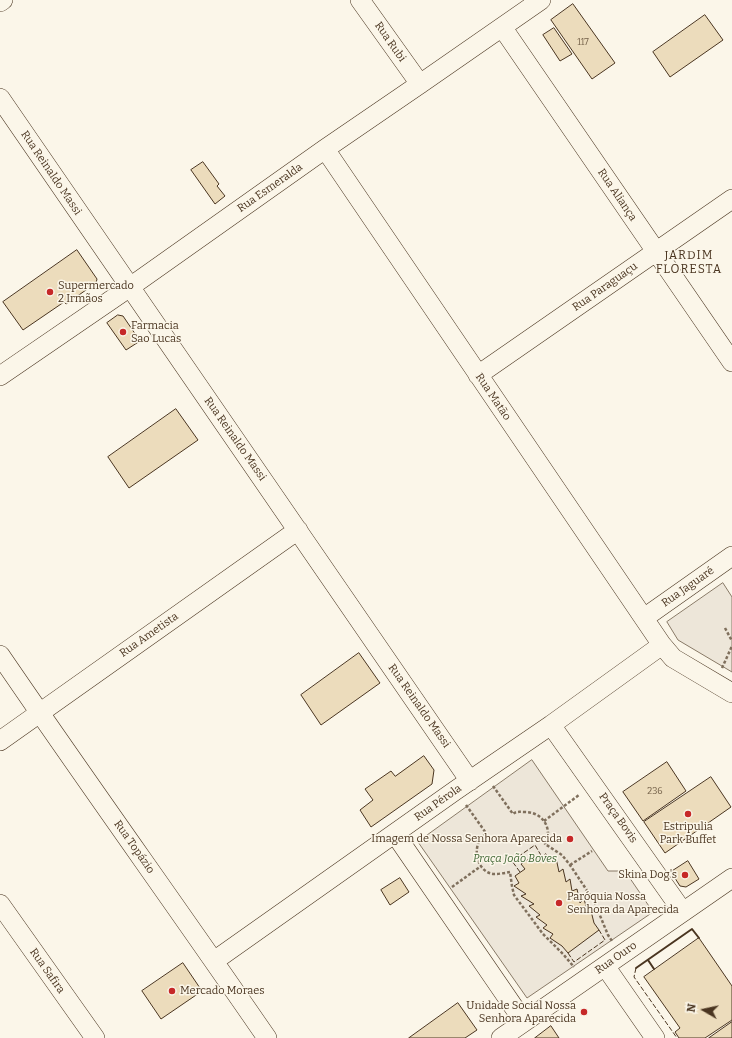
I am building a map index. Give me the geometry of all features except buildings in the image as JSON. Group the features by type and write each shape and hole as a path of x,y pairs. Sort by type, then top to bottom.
{"street":[{"name":"Rua Rubi","path":"360,0 420,84"},
{"name":"Rua Esmeralda","path":"0,376 541,0"},
{"name":"Rua Aliança","path":"502,27 732,362"},
{"name":"Rua Reinaldo Massi","path":"0,98 469,781"},
{"name":"Rua Matão","path":"325,149 662,645 673,658 732,693"},
{"name":"Rua Paraguaçu","path":"478,375 732,199"},
{"name":"Rua Ametista","path":"0,741 298,530"},
{"name":"Rua Jaguaré","path":"644,618 732,556"},
{"name":"Rua Pérola","path":"214,961 662,645"},
{"name":"Rua Topázio","path":"0,655 267,1038"},
{"name":"Praça Bovis","path":"551,724 683,912"},
{"path":"395,834 524,1022"},
{"name":"Rua Ouro","path":"501,1038 732,878"},
{"name":"Rua Safira","path":"0,904 95,1038"},
{"path":"605,966 655,1038"}],"path":[{"path":"725,628 732,641"},
{"path":"715,682 732,646"},
{"path":"469,781 513,814 516,812 536,813 544,821 548,836 544,844 562,854 570,865 594,901 608,935 621,955"},
{"path":"469,781 486,834 478,843 478,862 490,873 495,874 510,872 514,895 543,934 563,954 584,980"},
{"path":"544,821 594,784"},
{"path":"570,865 592,851"},
{"path":"438,896 481,866"}],"green space":[{"path":"723,583 732,597 732,672 678,640 667,622"},
{"name":"Praça João Boves","path":"532,760 608,871 625,871 653,912 527,998 418,842"}],"fence":[{"path":"520,872 512,861 535,845 542,857"},
{"path":"568,953 574,962 605,940 599,930"},
{"path":"636,968 634,977 677,1038"}],"wall":[{"path":"636,968 692,929 699,938"},
{"path":"648,960 654,969"}],"place":[{"name":"Supermercado 2 Irmãos","path":"50,292"},
{"name":"Farmacia Sao Lucas","path":"123,332"},
{"name":"Estripulia Park Buffet","path":"688,814"},
{"name":"Imagem de Nossa Senhora Aparecida","path":"570,839"},
{"name":"Skina Dog's","path":"685,875"},
{"name":"Paróquia Nossa Senhora da Aparecida","path":"559,903"},
{"name":"Mercado Moraes","path":"172,991"},
{"name":"Unidade Social Nossa Senhora Aparecida","path":"584,1012"}],"district":[{"name":"JARDIM FLORESTA","path":"689,263"}]}
